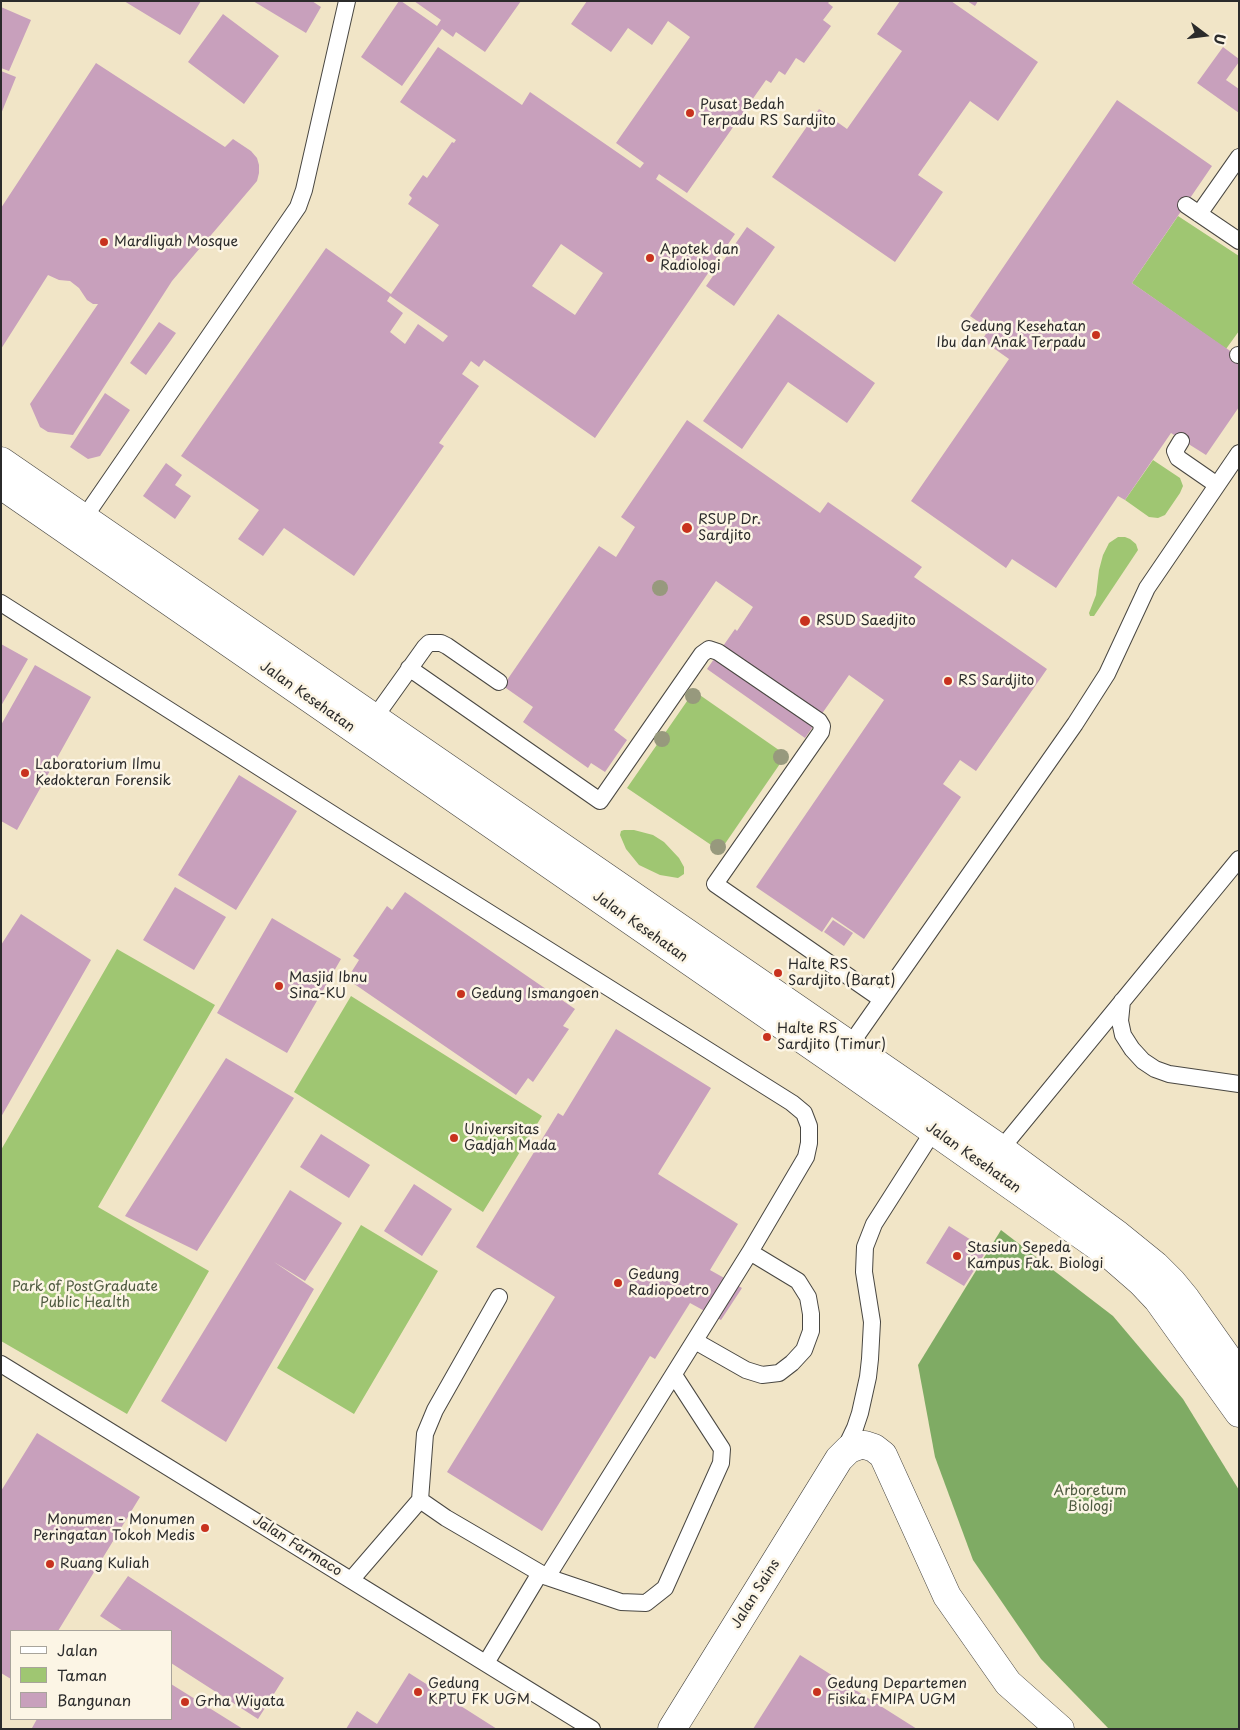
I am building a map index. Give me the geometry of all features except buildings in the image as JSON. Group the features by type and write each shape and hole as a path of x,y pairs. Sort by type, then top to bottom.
{"street":[{"name":"Jalan Kesehatan","path":"1,460 78,526 843,1054 1000,1150 1118,1235 1155,1266 1186,1299 1239,1374"},
{"name":"Jalan Kesehatan","path":"1,486 78,526"},
{"name":"Jalan Kesehatan","path":"843,1054 934,1130 1110,1255 1135,1277 1170,1316 1239,1413"},
{"path":"840,1459 849,1449 860,1445 865,1445 878,1451 888,1466 907,1512 947,1596 1008,1684 1060,1729"},
{"name":"Jalan Sains","path":"672,1729 840,1459"}],"lane":[{"path":"78,526 298,207 304,190 347,1"},
{"path":"1199,214 1239,157"},
{"path":"1186,205 1239,241"},
{"path":"1180,441 1175,451 1178,458 1217,486"},
{"path":"843,1054 1091,699 1107,674 1147,588 1239,453"},
{"path":"1,602 345,822 792,1103 804,1113 809,1126 809,1143 806,1157 674,1375 486,1663"},
{"path":"369,726 424,647 429,643 436,642 447,646 499,682"},
{"path":"409,668 600,801 621,766 702,654 709,649 718,652 819,721 822,726 821,732 715,884 882,1000"},
{"path":"1000,1150 1239,859"},
{"path":"1122,1001 1120,1021 1123,1035 1143,1061 1155,1069 1169,1074 1239,1084"},
{"path":"840,1459 857,1420 866,1386 870,1359 872,1322 864,1272 865,1246 874,1224 934,1130"},
{"path":"695,1341 746,1370 762,1375 779,1373 804,1350 811,1331 808,1297 798,1281 750,1252"},
{"path":"351,1580 420,1500 425,1434 435,1410 499,1297"},
{"name":"Jalan Farmaco","path":"1,1364 592,1729"},
{"path":"420,1500 446,1518 544,1575 621,1602 646,1603 666,1588 721,1463 722,1449 674,1375"}],"green space":[{"path":"1178,216 1239,256 1239,331 1226,349 1132,283"},
{"path":"1153,460 1180,478 1183,486 1165,515 1158,518 1149,517 1125,500"},
{"path":"1118,537 1130,539 1136,544 1138,550 1094,616 1090,616 1089,613 1096,595 1103,555 1109,543"},
{"path":"694,691 786,755 720,851 627,788"},
{"path":"634,830 653,835 664,842 679,858 684,867 684,874 678,878 660,875 639,865 626,849 620,835 621,831"},
{"name":"Park of PostGraduate Public Health","path":"117,949 215,1005 98,1207 209,1271 127,1414 1,1341 1,1150"},
{"path":"351,996 542,1116 483,1212 294,1092"},
{"path":"361,1225 438,1271 354,1414 277,1368"},
{"name":"Arboretum Biologi","path":"1001,1230 1113,1316 1183,1399 1239,1490 1239,1729 1109,1729 1041,1659 973,1560 935,1457 918,1365"}],"place":[{"name":"Pusat Bedah Terpadu RS Sardjito","path":"690,113"},
{"name":"Mardliyah Mosque","path":"104,242"},
{"name":"Apotek dan Radiologi","path":"650,258"},
{"name":"Gedung Kesehatan Ibu dan Anak Terpadu","path":"1096,335"},
{"name":"RSUP Dr. Sardjito","path":"687,528"},
{"name":"RSUD Saedjito","path":"805,621"},
{"name":"RS Sardjito","path":"948,681"},
{"name":"Laboratorium Ilmu Kedokteran Forensik","path":"25,773"},
{"name":"Halte RS Sardjito (Barat)","path":"778,973"},
{"name":"Masjid Ibnu Sina-KU","path":"279,986"},
{"name":"Gedung Ismangoen","path":"461,994"},
{"name":"Halte RS Sardjito (Timur)","path":"767,1037"},
{"name":"Universitas Gadjah Mada","path":"454,1138"},
{"name":"Stasiun Sepeda Kampus Fak. Biologi","path":"957,1256"},
{"name":"Gedung Radiopoetro","path":"618,1283"},
{"name":"Monumen - Monumen Peringatan Tokoh Medis","path":"205,1528"},
{"name":"Ruang Kuliah","path":"50,1564"},
{"name":"Gedung KPTU FK UGM","path":"418,1692"},
{"name":"Gedung Departemen Fisika FMIPA UGM","path":"817,1692"},
{"name":"Grha Wiyata","path":"185,1702"}]}
